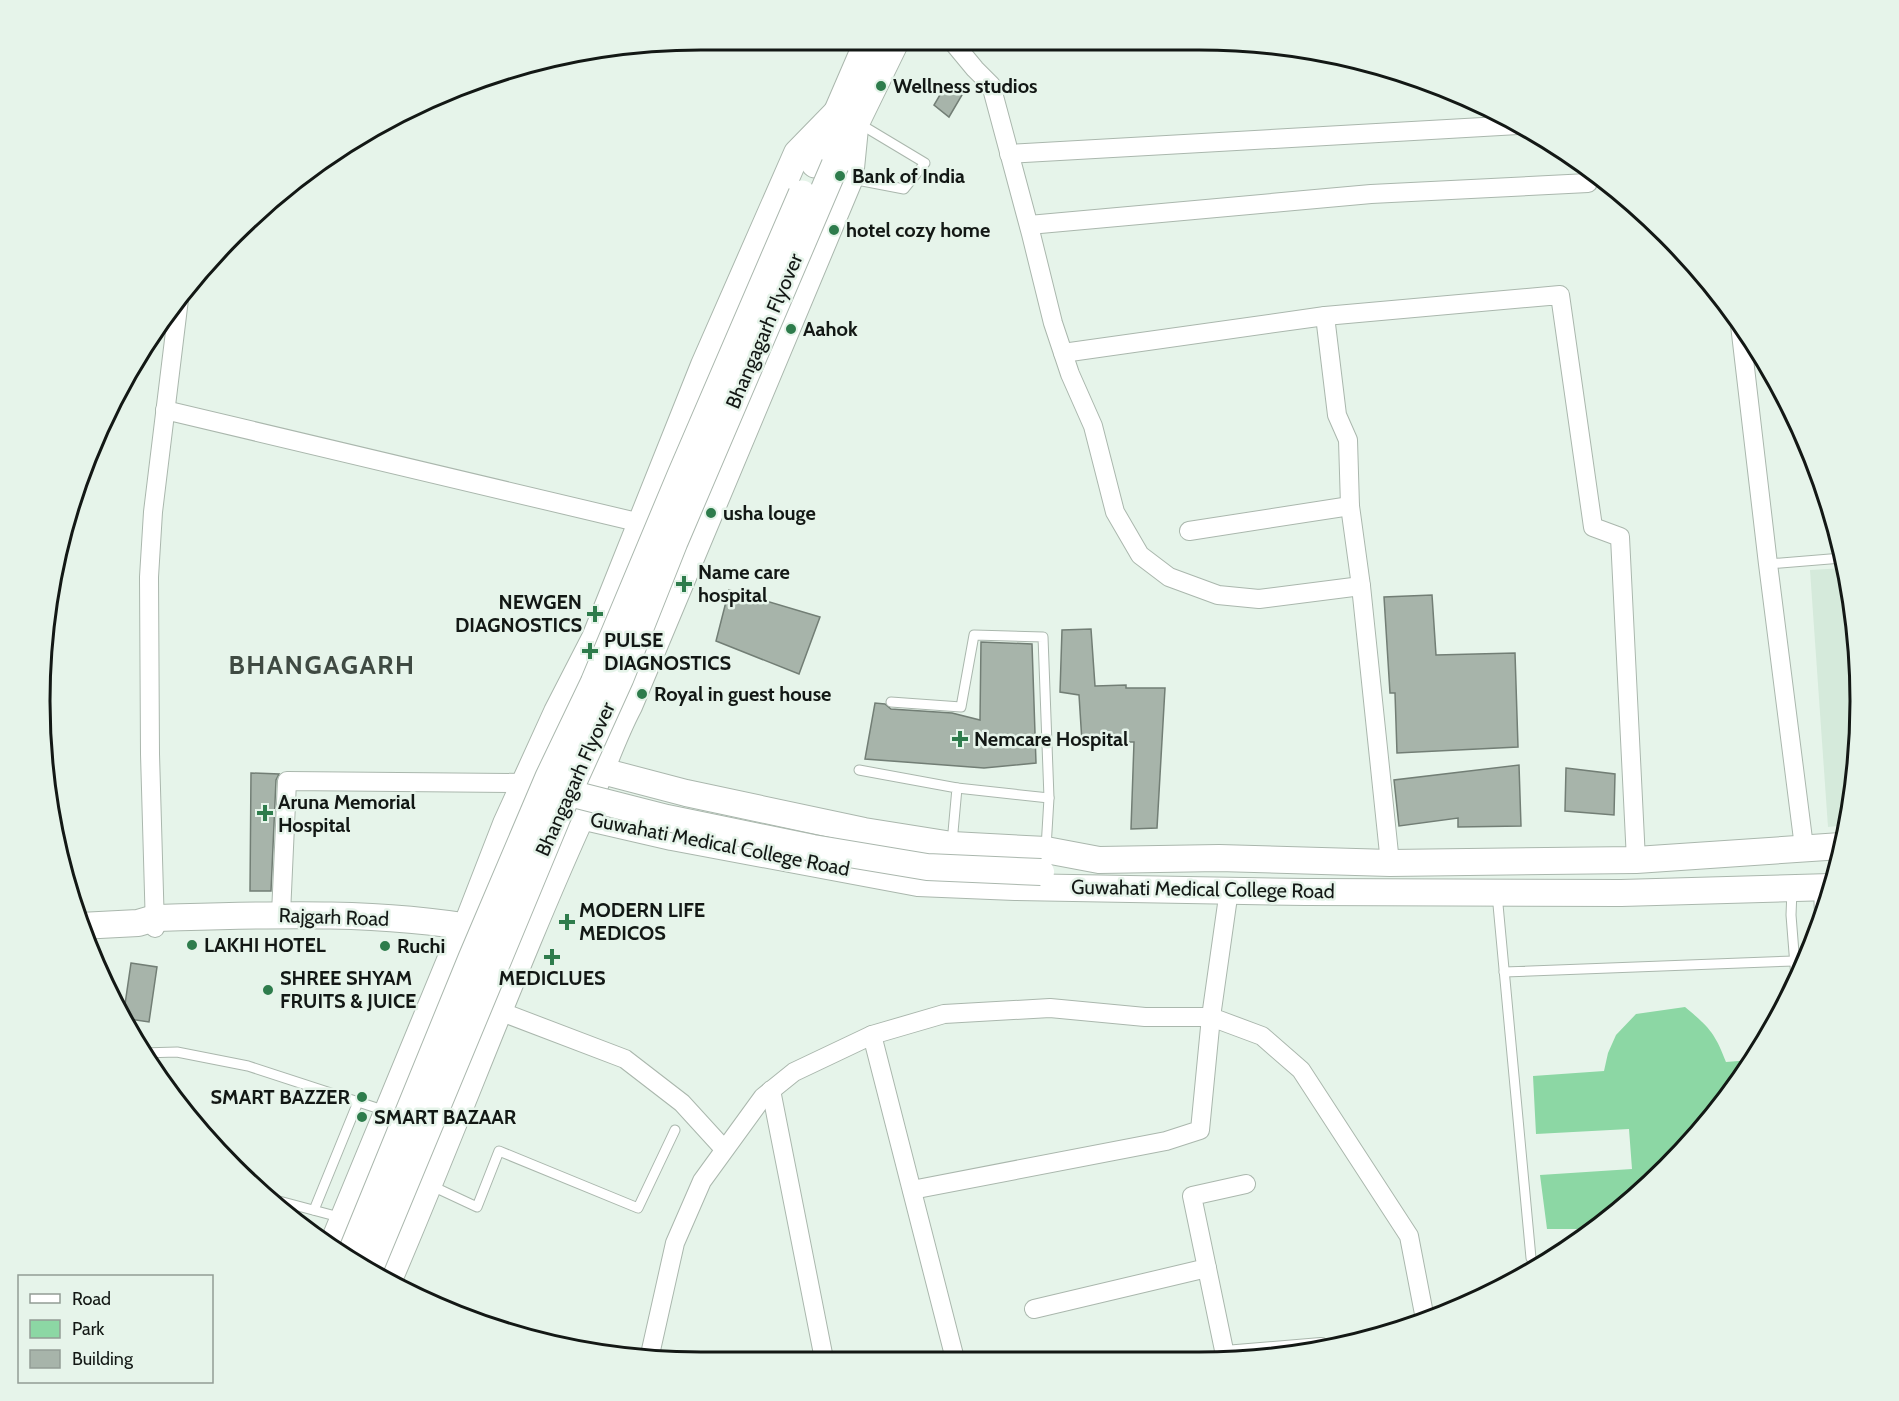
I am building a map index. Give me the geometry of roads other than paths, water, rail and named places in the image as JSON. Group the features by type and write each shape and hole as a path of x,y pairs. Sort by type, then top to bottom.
{"main road":[{"path":"847,116 866,50"},
{"path":"330,1236 327,1214 380,1109 462,934 506,824 595,638 704,365 797,153 847,116 889,50"},
{"name":"Bhangagarh Flyover","path":"372,1262 557,817 575,805 620,678 674,542 833,169 847,116"},
{"path":"392,1273 561,858 575,805 602,771 833,169"},
{"name":"Bhangagarh Flyover","path":"353,1251 472,958 549,777 594,683 681,475 833,169"},
{"path":"561,705 619,725"},
{"name":"Guwahati Medical College Road","path":"602,771 686,793 864,831 1043,861 1219,858 1390,863 1636,860 1833,846"},
{"path":"575,805 667,818 824,850 927,867 1043,861 1075,874 1098,888"},
{"name":"Guwahati Medical College Road","path":"575,805 672,837 918,883 1229,890 1621,893 1821,888"},
{"path":"1075,874 1099,860"},
{"name":"Rajgarh Road","path":"90,926 281,914 373,917 524,947"},
{"name":"Rajgarh Road","path":"150,923 462,934"}],"street":[{"path":"959,50 991,85 1053,323 1063,353 1094,426 1115,512 1140,555 1169,577 1218,595 1259,599 1361,586"},
{"path":"1009,154 1503,126"},
{"path":"1029,225 1371,194 1588,183"},
{"path":"1063,353 1325,316 1560,295 1593,527 1620,537 1636,860"},
{"path":"150,923 149,577 153,512 177,314"},
{"path":"1325,316 1337,415 1348,440 1350,506 1361,586 1390,863"},
{"path":"1742,342 1804,847"},
{"path":"165,410 641,523"},
{"path":"1189,531 1350,506"},
{"path":"281,914 287,781 525,783"},
{"path":"912,1190 1166,1141 1200,1130 1211,1017 1229,890"},
{"path":"651,1349 675,1244 702,1181 763,1097 771,1090 795,1072 872,1035 944,1014 1050,1008 1145,1017 1211,1017 1262,1036 1301,1070 1409,1236 1423,1311"},
{"path":"499,1011 625,1059 682,1103 724,1149"},
{"path":"872,1035 953,1352"},
{"path":"771,1090 823,1352"},
{"path":"1224,1351 1192,1196 1246,1184"},
{"path":"1034,1309 1207,1268"}],"lane":[{"path":"833,169 904,189 925,163 847,116"},
{"path":"1768,564 1834,559"},
{"path":"891,702 961,707 974,635 1043,637 1049,798 1043,861"},
{"path":"859,770 957,788 1049,798"},
{"path":"952,845 957,788"},
{"path":"1504,972 1794,961 1792,887"},
{"path":"1497,892 1532,1259"},
{"path":"153,1053 177,1052 248,1066 380,1109"},
{"path":"287,1203 327,1214 358,1102"},
{"path":"429,1185 477,1208 500,1151 638,1208 675,1130"}],"place":[{"name":"Wellness studios","path":"881,86"},
{"name":"Bank of India","path":"840,176"},
{"name":"hotel cozy home","path":"834,230"},
{"name":"Aahok","path":"791,329"},
{"name":"usha louge","path":"711,513"},
{"name":"Name care hospital","path":"684,584"},
{"name":"NEWGEN DIAGNOSTICS","path":"595,614"},
{"name":"PULSE DIAGNOSTICS","path":"590,651"},
{"name":"Royal in guest house","path":"642,694"},
{"name":"Nemcare Hospital","path":"960,739"},
{"name":"Aruna Memorial Hospital","path":"265,813"},
{"name":"MODERN LIFE MEDICOS","path":"567,922"},
{"name":"LAKHI HOTEL","path":"192,945"},
{"name":"Ruchi","path":"385,946"},
{"name":"MEDICLUES","path":"552,957"},
{"name":"SHREE SHYAM FRUITS & JUICE","path":"268,990"},
{"name":"SMART BAZZER","path":"362,1097"},
{"name":"SMART BAZAAR","path":"362,1117"}],"district":[{"name":"BHANGAGARH","path":"322,665"}]}
